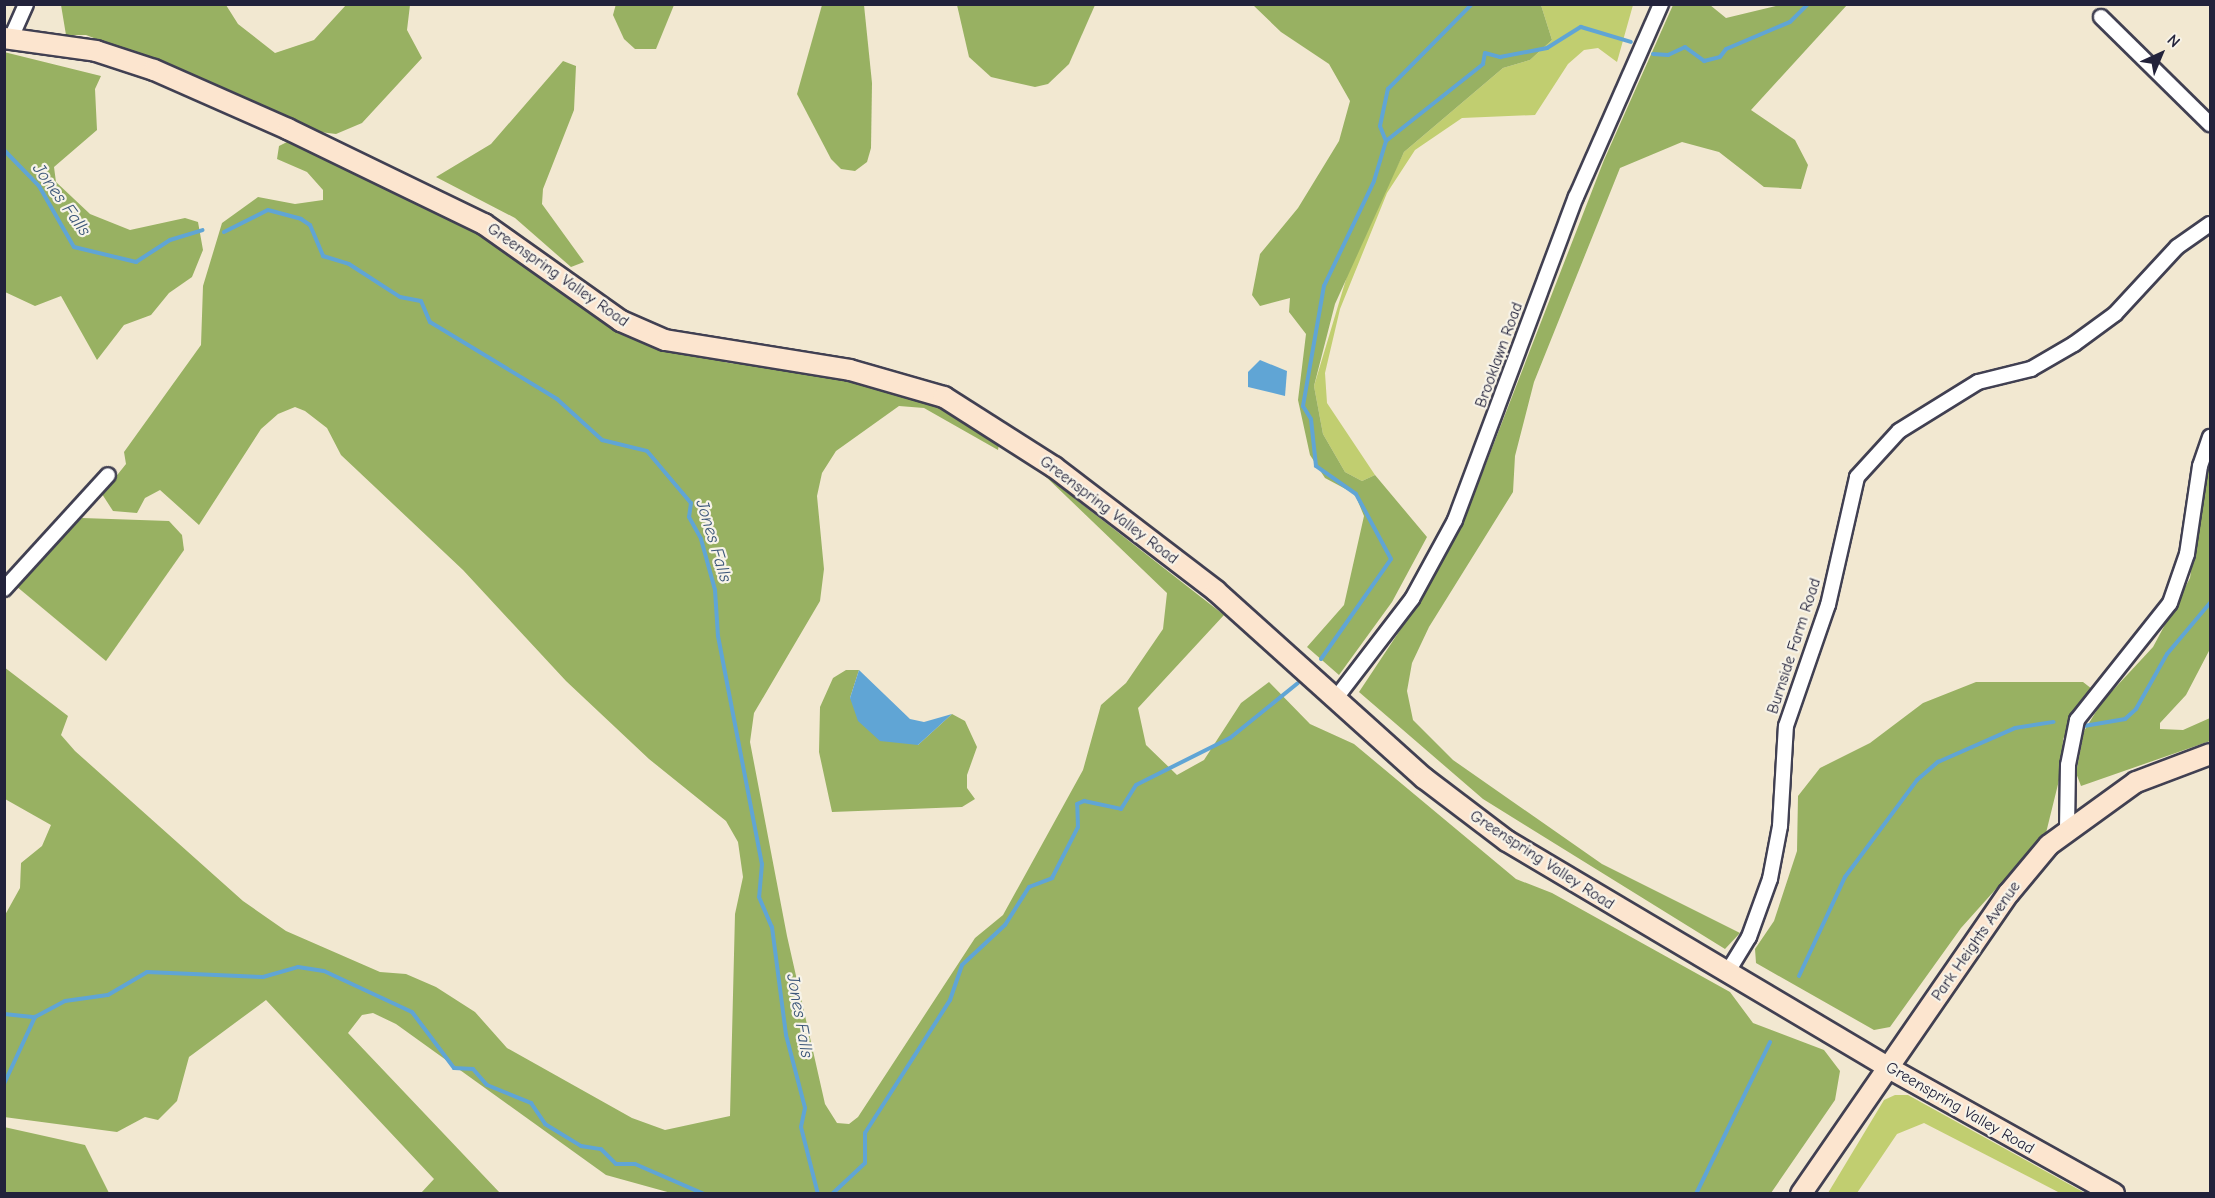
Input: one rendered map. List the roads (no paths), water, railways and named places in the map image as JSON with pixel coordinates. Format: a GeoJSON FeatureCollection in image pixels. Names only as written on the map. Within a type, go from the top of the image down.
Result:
{"type":"FeatureCollection","features":[{"type":"Feature","properties":{"kind":"main road","name":"Greenspring Valley Road"},"geometry":{"type":"LineString","coordinates":[[8,38],[96,51],[154,70],[288,129],[484,224],[601,308],[657,337],[716,352],[878,375],[945,397],[1054,467],[1166,552],[1336,698],[1424,778],[1507,841],[1887,1067],[2114,1194]]}},
{"type":"Feature","properties":{"kind":"main road","name":"Park Heights Avenue"},"geometry":{"type":"LineString","coordinates":[[1801,1194],[2009,893],[2067,829],[2136,782],[2211,754]]}},
{"type":"Feature","properties":{"kind":"street"},"geometry":{"type":"LineString","coordinates":[[8,38],[26,4]]}},
{"type":"Feature","properties":{"kind":"street","name":"Brooklawn Road"},"geometry":{"type":"LineString","coordinates":[[1336,698],[1412,599],[1455,520],[1576,197],[1661,4]]}},
{"type":"Feature","properties":{"kind":"street"},"geometry":{"type":"LineString","coordinates":[[2101,17],[2211,124]]}},
{"type":"Feature","properties":{"kind":"street","name":"Burnside Farm Road"},"geometry":{"type":"LineString","coordinates":[[1727,973],[1749,937],[1770,879],[1780,826],[1786,726],[1828,604],[1857,477],[1899,431],[1978,381],[2031,369],[2074,344],[2115,314],[2169,255],[2211,224]]}},
{"type":"Feature","properties":{"kind":"street"},"geometry":{"type":"LineString","coordinates":[[2067,829],[2068,765],[2077,720],[2170,603],[2187,554],[2200,466],[2211,437]]}},
{"type":"Feature","properties":{"kind":"street"},"geometry":{"type":"LineString","coordinates":[[4,590],[108,475]]}},
{"type":"Feature","properties":{"kind":"water"},"geometry":{"type":"Polygon","coordinates":[[[1260,360],[1287,371],[1285,396],[1248,387],[1248,372],[1260,360]]]}},
{"type":"Feature","properties":{"kind":"water"},"geometry":{"type":"Polygon","coordinates":[[[859,670],[910,719],[924,722],[952,714],[918,745],[880,741],[858,721],[850,698],[859,670]]]}},
{"type":"Feature","properties":{"kind":"waterway"},"geometry":{"type":"LineString","coordinates":[[1321,659],[1391,559],[1356,494],[1316,466],[1311,419],[1303,406],[1324,286],[1374,181],[1386,141],[1380,126],[1388,89],[1472,4]]}},
{"type":"Feature","properties":{"kind":"waterway"},"geometry":{"type":"LineString","coordinates":[[1653,54],[1668,55],[1685,47],[1704,61],[1720,57],[1726,49],[1790,22],[1808,4]]}},
{"type":"Feature","properties":{"kind":"waterway"},"geometry":{"type":"LineString","coordinates":[[1386,141],[1483,64],[1485,53],[1500,57],[1547,48],[1581,27],[1631,42]]}},
{"type":"Feature","properties":{"kind":"waterway","name":"Jones Falls"},"geometry":{"type":"LineString","coordinates":[[4,150],[39,186],[74,247],[136,262],[170,240],[202,230]]}},
{"type":"Feature","properties":{"kind":"waterway","name":"Jones Falls"},"geometry":{"type":"LineString","coordinates":[[224,232],[268,210],[301,219],[310,225],[323,256],[349,264],[400,297],[421,301],[430,322],[557,399],[602,440],[647,451],[691,503],[689,517],[701,539],[715,590],[718,636],[762,864],[759,897],[772,927],[786,1035],[805,1108],[801,1127],[818,1194]]}},
{"type":"Feature","properties":{"kind":"waterway"},"geometry":{"type":"LineString","coordinates":[[2084,726],[2125,719],[2136,709],[2167,654],[2210,603]]}},
{"type":"Feature","properties":{"kind":"waterway"},"geometry":{"type":"LineString","coordinates":[[832,1194],[865,1163],[865,1133],[950,1000],[962,965],[1005,925],[1029,887],[1052,878],[1078,827],[1077,804],[1084,801],[1121,809],[1136,785],[1230,738],[1298,683]]}},
{"type":"Feature","properties":{"kind":"waterway"},"geometry":{"type":"LineString","coordinates":[[1799,976],[1845,877],[1917,780],[1938,762],[2015,728],[2054,722]]}},
{"type":"Feature","properties":{"kind":"waterway"},"geometry":{"type":"LineString","coordinates":[[4,1014],[35,1017],[65,1001],[108,995],[147,972],[263,977],[298,967],[324,971],[412,1012],[454,1068],[473,1069],[487,1085],[531,1103],[545,1124],[581,1146],[601,1149],[616,1164],[635,1164],[704,1194]]}},
{"type":"Feature","properties":{"kind":"waterway"},"geometry":{"type":"LineString","coordinates":[[4,1084],[35,1017]]}},
{"type":"Feature","properties":{"kind":"waterway"},"geometry":{"type":"LineString","coordinates":[[1696,1194],[1770,1042]]}}]}
